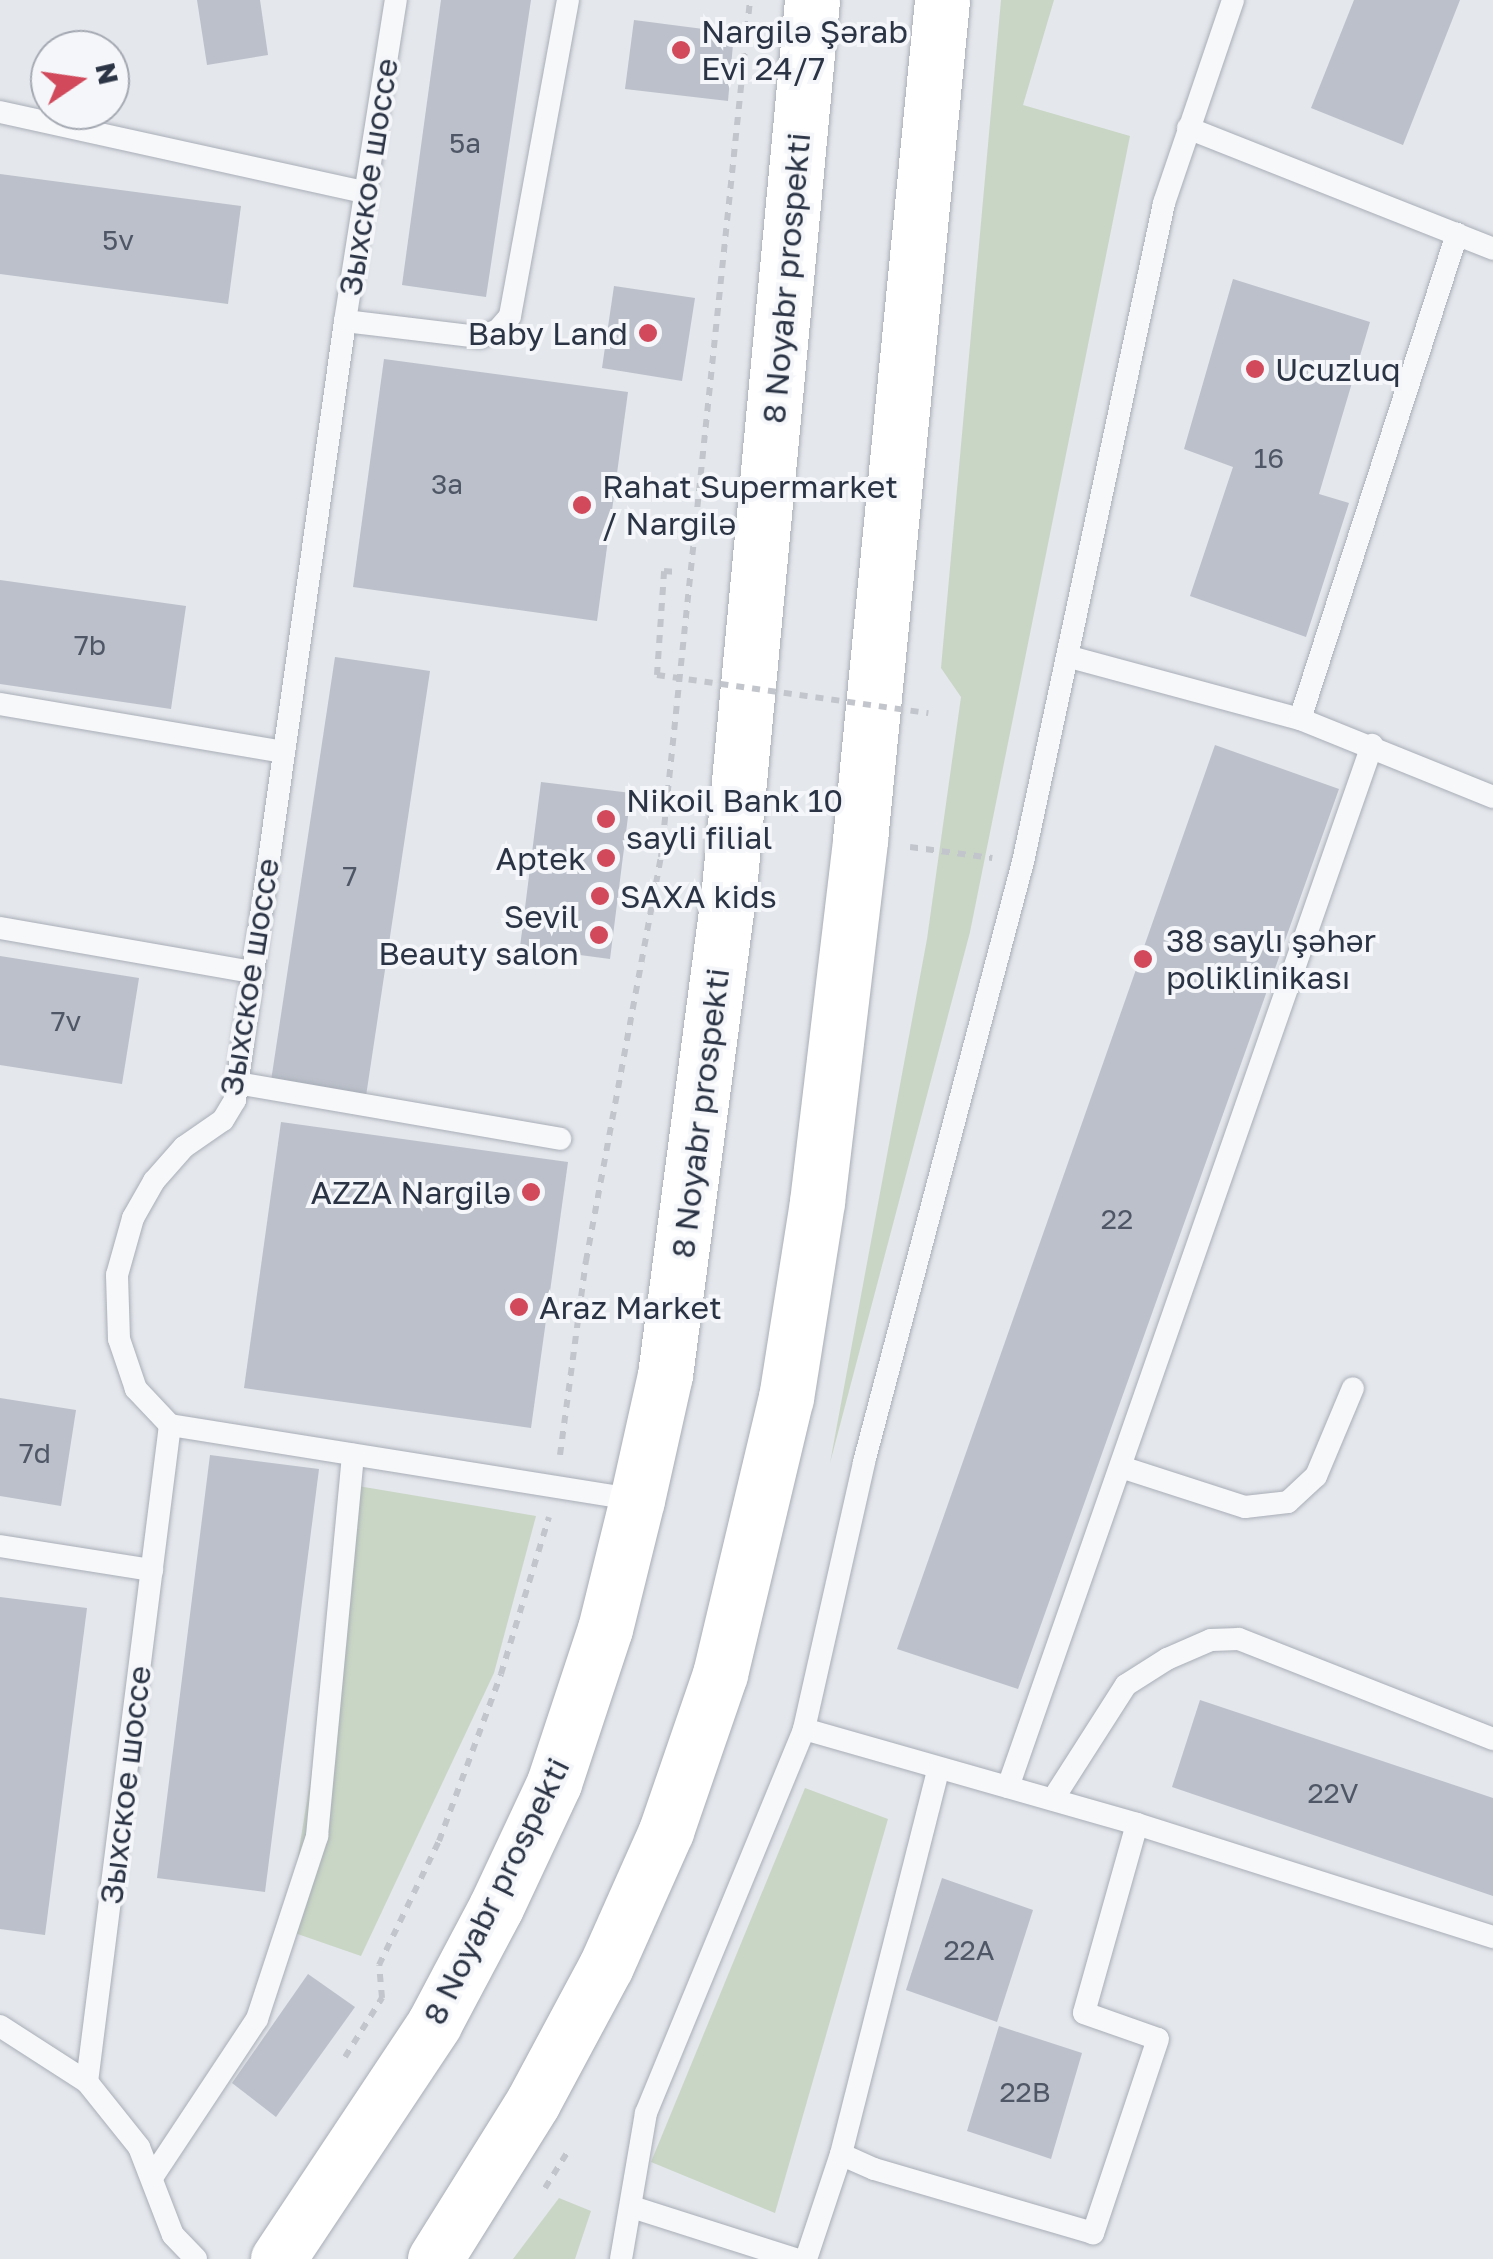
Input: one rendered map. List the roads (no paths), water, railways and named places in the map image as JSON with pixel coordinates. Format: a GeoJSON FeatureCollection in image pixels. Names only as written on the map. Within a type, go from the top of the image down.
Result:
{"type":"FeatureCollection","features":[{"type":"Feature","properties":{"kind":"highway","name":"8 Noyabr prospekti"},"geometry":{"type":"LineString","coordinates":[[278,2259],[434,2024],[496,1907],[554,1784],[605,1629],[637,1500],[665,1374],[728,899],[812,0]]}},
{"type":"Feature","properties":{"kind":"highway"},"geometry":{"type":"LineString","coordinates":[[435,2259],[532,2102],[606,1966],[666,1831],[720,1674],[786,1398],[817,1202],[860,840],[942,0]]}},
{"type":"Feature","properties":{"kind":"lane","name":"Зыхское шоссе"},"geometry":{"type":"LineString","coordinates":[[87,2082],[170,1425],[136,1389],[119,1339],[118,1275],[133,1218],[154,1181],[184,1147],[223,1120],[234,1100],[345,321],[396,0]]}},
{"type":"Feature","properties":{"kind":"lane"},"geometry":{"type":"LineString","coordinates":[[345,321],[480,337],[498,330],[510,316],[568,0]]}},
{"type":"Feature","properties":{"kind":"lane"},"geometry":{"type":"LineString","coordinates":[[621,2259],[646,2113],[804,1729],[864,1462],[1023,862],[1070,657],[1164,204],[1234,0]]}},
{"type":"Feature","properties":{"kind":"lane"},"geometry":{"type":"LineString","coordinates":[[0,112],[365,192]]}},
{"type":"Feature","properties":{"kind":"lane"},"geometry":{"type":"LineString","coordinates":[[1188,128],[1493,249]]}},
{"type":"Feature","properties":{"kind":"lane"},"geometry":{"type":"LineString","coordinates":[[1300,719],[1457,234]]}},
{"type":"Feature","properties":{"kind":"lane"},"geometry":{"type":"LineString","coordinates":[[1070,657],[1300,719],[1372,744],[1493,797]]}},
{"type":"Feature","properties":{"kind":"lane"},"geometry":{"type":"LineString","coordinates":[[0,704],[284,752]]}},
{"type":"Feature","properties":{"kind":"lane"},"geometry":{"type":"LineString","coordinates":[[1008,1787],[1372,744]]}},
{"type":"Feature","properties":{"kind":"lane"},"geometry":{"type":"LineString","coordinates":[[0,928],[253,972]]}},
{"type":"Feature","properties":{"kind":"lane"},"geometry":{"type":"LineString","coordinates":[[237,1083],[560,1139]]}},
{"type":"Feature","properties":{"kind":"lane"},"geometry":{"type":"LineString","coordinates":[[1121,1467],[1245,1507],[1288,1502],[1316,1476],[1354,1388]]}},
{"type":"Feature","properties":{"kind":"lane"},"geometry":{"type":"LineString","coordinates":[[170,1425],[637,1500]]}},
{"type":"Feature","properties":{"kind":"lane"},"geometry":{"type":"LineString","coordinates":[[153,2176],[257,2019],[317,1836],[353,1454]]}},
{"type":"Feature","properties":{"kind":"lane"},"geometry":{"type":"LineString","coordinates":[[0,1546],[152,1570]]}},
{"type":"Feature","properties":{"kind":"lane"},"geometry":{"type":"LineString","coordinates":[[1053,1799],[1126,1685],[1167,1658],[1212,1640],[1239,1640],[1493,1739]]}},
{"type":"Feature","properties":{"kind":"lane"},"geometry":{"type":"LineString","coordinates":[[804,1729],[1136,1824],[1493,1937]]}},
{"type":"Feature","properties":{"kind":"lane"},"geometry":{"type":"LineString","coordinates":[[806,2259],[841,2154],[938,1770]]}},
{"type":"Feature","properties":{"kind":"lane"},"geometry":{"type":"LineString","coordinates":[[841,2154],[874,2169],[1093,2234],[1158,2039],[1084,2013],[1136,1824]]}},
{"type":"Feature","properties":{"kind":"lane"},"geometry":{"type":"LineString","coordinates":[[0,2026],[87,2082],[138,2147],[174,2235],[196,2259]]}},
{"type":"Feature","properties":{"kind":"lane"},"geometry":{"type":"LineString","coordinates":[[632,2207],[795,2259]]}},
{"type":"Feature","properties":{"kind":"place","name":"Nargilə Şərab Evi 24/7"},"geometry":{"type":"Point","coordinates":[681,50]}},
{"type":"Feature","properties":{"kind":"place","name":"Baby Land"},"geometry":{"type":"Point","coordinates":[648,333]}},
{"type":"Feature","properties":{"kind":"place","name":"Ucuzluq"},"geometry":{"type":"Point","coordinates":[1255,369]}},
{"type":"Feature","properties":{"kind":"place","name":"Rahat Supermarket / Nargilə"},"geometry":{"type":"Point","coordinates":[582,505]}},
{"type":"Feature","properties":{"kind":"place","name":"Nikoil Bank 10 sayli filial"},"geometry":{"type":"Point","coordinates":[606,819]}},
{"type":"Feature","properties":{"kind":"place","name":"Aptek"},"geometry":{"type":"Point","coordinates":[606,858]}},
{"type":"Feature","properties":{"kind":"place","name":"SAXA kids"},"geometry":{"type":"Point","coordinates":[600,896]}},
{"type":"Feature","properties":{"kind":"place","name":"Sevil Beauty salon"},"geometry":{"type":"Point","coordinates":[599,935]}},
{"type":"Feature","properties":{"kind":"place","name":"38 saylı şəhər poliklinikası"},"geometry":{"type":"Point","coordinates":[1143,959]}},
{"type":"Feature","properties":{"kind":"place","name":"AZZA Nargilə"},"geometry":{"type":"Point","coordinates":[531,1192]}},
{"type":"Feature","properties":{"kind":"place","name":"Araz Market"},"geometry":{"type":"Point","coordinates":[519,1307]}}]}
